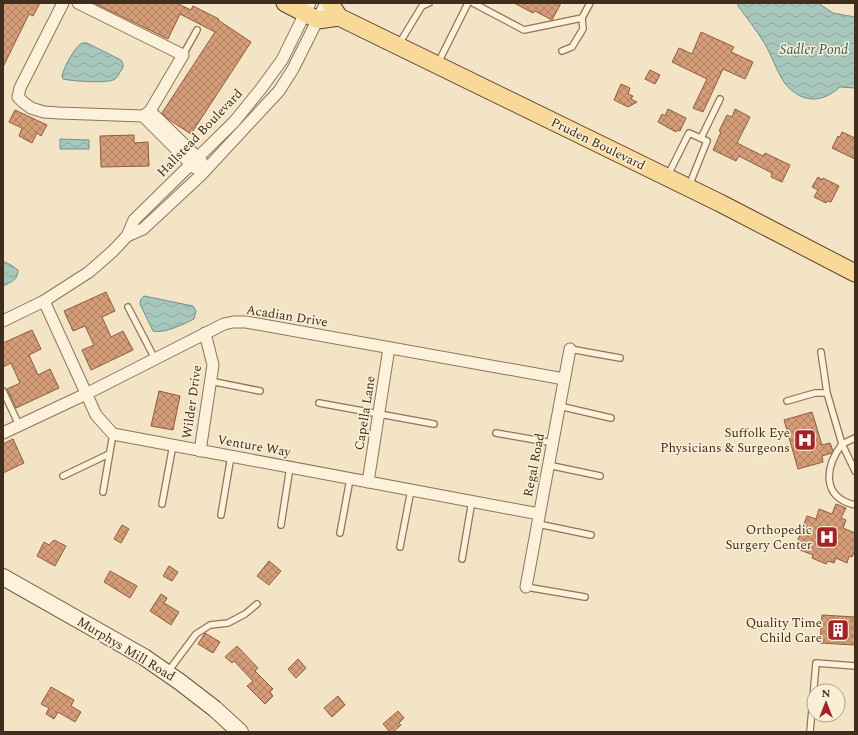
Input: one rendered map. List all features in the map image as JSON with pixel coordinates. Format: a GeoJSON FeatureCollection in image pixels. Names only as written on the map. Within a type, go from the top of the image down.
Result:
{"type":"FeatureCollection","features":[{"type":"Feature","properties":{"kind":"main road"},"geometry":{"type":"LineString","coordinates":[[285,3],[311,12]]}},
{"type":"Feature","properties":{"kind":"main road","name":"Pruden Boulevard"},"geometry":{"type":"LineString","coordinates":[[311,12],[335,10],[398,46],[667,177],[855,273]]}},
{"type":"Feature","properties":{"kind":"street"},"geometry":{"type":"LineString","coordinates":[[63,3],[20,88],[18,97],[31,108],[59,114],[146,114],[205,171]]}},
{"type":"Feature","properties":{"kind":"street"},"geometry":{"type":"LineString","coordinates":[[78,3],[183,55],[146,114]]}},
{"type":"Feature","properties":{"kind":"street"},"geometry":{"type":"LineString","coordinates":[[311,12],[326,3]]}},
{"type":"Feature","properties":{"kind":"street","name":"Hallstead Boulevard"},"geometry":{"type":"LineString","coordinates":[[3,321],[44,301],[89,272],[113,251],[127,236],[134,220],[234,122],[282,60],[311,12]]}},
{"type":"Feature","properties":{"kind":"street","name":"Hallstead Boulevard"},"geometry":{"type":"LineString","coordinates":[[127,236],[143,229],[205,171],[279,91],[293,69],[311,12]]}},
{"type":"Feature","properties":{"kind":"street"},"geometry":{"type":"LineString","coordinates":[[44,301],[96,415],[113,434]]}},
{"type":"Feature","properties":{"kind":"street","name":"Acadian Drive"},"geometry":{"type":"LineString","coordinates":[[3,433],[86,394],[205,333],[224,324],[233,322],[246,322],[564,379]]}},
{"type":"Feature","properties":{"kind":"street","name":"Wilder Drive"},"geometry":{"type":"LineString","coordinates":[[200,451],[213,365],[205,333]]}},
{"type":"Feature","properties":{"kind":"street","name":"Capella Lane"},"geometry":{"type":"LineString","coordinates":[[368,482],[389,348]]}},
{"type":"Feature","properties":{"kind":"street","name":"Regal Road"},"geometry":{"type":"LineString","coordinates":[[526,587],[570,348]]}},
{"type":"Feature","properties":{"kind":"street","name":"Venture Way"},"geometry":{"type":"LineString","coordinates":[[113,434],[472,501],[538,519]]}},
{"type":"Feature","properties":{"kind":"street","name":"Murphys Mill Road"},"geometry":{"type":"LineString","coordinates":[[3,577],[144,657],[215,709],[240,732]]}},
{"type":"Feature","properties":{"kind":"lane"},"geometry":{"type":"LineString","coordinates":[[398,46],[422,4],[429,3]]}},
{"type":"Feature","properties":{"kind":"lane"},"geometry":{"type":"LineString","coordinates":[[437,65],[468,3]]}},
{"type":"Feature","properties":{"kind":"lane"},"geometry":{"type":"LineString","coordinates":[[473,3],[524,30],[582,18]]}},
{"type":"Feature","properties":{"kind":"lane"},"geometry":{"type":"LineString","coordinates":[[562,51],[572,47],[583,29],[582,18],[590,3]]}},
{"type":"Feature","properties":{"kind":"lane"},"geometry":{"type":"LineString","coordinates":[[183,55],[197,30]]}},
{"type":"Feature","properties":{"kind":"lane"},"geometry":{"type":"LineString","coordinates":[[701,138],[720,100]]}},
{"type":"Feature","properties":{"kind":"lane"},"geometry":{"type":"LineString","coordinates":[[667,177],[689,133],[707,141],[688,188]]}},
{"type":"Feature","properties":{"kind":"lane"},"geometry":{"type":"LineString","coordinates":[[128,307],[155,359]]}},
{"type":"Feature","properties":{"kind":"lane"},"geometry":{"type":"LineString","coordinates":[[570,348],[620,358]]}},
{"type":"Feature","properties":{"kind":"lane"},"geometry":{"type":"LineString","coordinates":[[821,352],[827,393],[842,444],[855,471]]}},
{"type":"Feature","properties":{"kind":"lane"},"geometry":{"type":"LineString","coordinates":[[210,381],[260,391]]}},
{"type":"Feature","properties":{"kind":"lane"},"geometry":{"type":"LineString","coordinates":[[3,391],[19,425]]}},
{"type":"Feature","properties":{"kind":"lane"},"geometry":{"type":"LineString","coordinates":[[787,401],[815,393],[827,393]]}},
{"type":"Feature","properties":{"kind":"lane"},"geometry":{"type":"LineString","coordinates":[[319,403],[434,424]]}},
{"type":"Feature","properties":{"kind":"lane"},"geometry":{"type":"LineString","coordinates":[[559,406],[611,418]]}},
{"type":"Feature","properties":{"kind":"lane"},"geometry":{"type":"LineString","coordinates":[[496,433],[552,443]]}},
{"type":"Feature","properties":{"kind":"lane"},"geometry":{"type":"LineString","coordinates":[[103,492],[113,434]]}},
{"type":"Feature","properties":{"kind":"lane"},"geometry":{"type":"LineString","coordinates":[[855,438],[842,444],[830,465],[828,474],[829,484],[836,496],[855,505]]}},
{"type":"Feature","properties":{"kind":"lane"},"geometry":{"type":"LineString","coordinates":[[162,504],[173,445]]}},
{"type":"Feature","properties":{"kind":"lane"},"geometry":{"type":"LineString","coordinates":[[62,476],[109,454]]}},
{"type":"Feature","properties":{"kind":"lane"},"geometry":{"type":"LineString","coordinates":[[221,515],[231,456]]}},
{"type":"Feature","properties":{"kind":"lane"},"geometry":{"type":"LineString","coordinates":[[548,465],[600,476]]}},
{"type":"Feature","properties":{"kind":"lane"},"geometry":{"type":"LineString","coordinates":[[281,525],[290,467]]}},
{"type":"Feature","properties":{"kind":"lane"},"geometry":{"type":"LineString","coordinates":[[340,533],[350,479]]}},
{"type":"Feature","properties":{"kind":"lane"},"geometry":{"type":"LineString","coordinates":[[400,548],[411,490]]}},
{"type":"Feature","properties":{"kind":"lane"},"geometry":{"type":"LineString","coordinates":[[462,559],[472,501]]}},
{"type":"Feature","properties":{"kind":"lane"},"geometry":{"type":"LineString","coordinates":[[538,519],[591,535]]}},
{"type":"Feature","properties":{"kind":"lane"},"geometry":{"type":"LineString","coordinates":[[526,587],[585,597]]}},
{"type":"Feature","properties":{"kind":"lane"},"geometry":{"type":"LineString","coordinates":[[167,673],[196,634],[210,625],[228,623],[245,614],[257,604]]}},
{"type":"Feature","properties":{"kind":"lane"},"geometry":{"type":"LineString","coordinates":[[810,732],[816,662],[855,666]]}},
{"type":"Feature","properties":{"kind":"water","name":"Sadler Pond"},"geometry":{"type":"Polygon","coordinates":[[[738,3],[818,3],[833,13],[855,17],[855,88],[840,87],[827,96],[814,99],[801,96],[794,92],[785,84],[765,44],[738,6],[738,3]]]}},
{"type":"Feature","properties":{"kind":"water"},"geometry":{"type":"Polygon","coordinates":[[[82,43],[87,43],[121,60],[123,67],[118,76],[111,81],[98,82],[63,79],[63,72],[67,63],[82,43]]]}},
{"type":"Feature","properties":{"kind":"water"},"geometry":{"type":"Polygon","coordinates":[[[60,139],[89,140],[89,149],[60,149],[60,139]]]}},
{"type":"Feature","properties":{"kind":"water"},"geometry":{"type":"Polygon","coordinates":[[[3,261],[18,270],[18,273],[11,282],[3,286],[3,261]]]}},
{"type":"Feature","properties":{"kind":"water"},"geometry":{"type":"Polygon","coordinates":[[[144,296],[193,306],[196,311],[194,319],[168,330],[158,332],[153,331],[140,304],[141,299],[144,296]]]}},
{"type":"Feature","properties":{"kind":"building"},"geometry":{"type":"Polygon","coordinates":[[[3,3],[40,3],[33,16],[29,14],[3,67],[3,3]]]}},
{"type":"Feature","properties":{"kind":"building"},"geometry":{"type":"Polygon","coordinates":[[[94,3],[176,3],[191,10],[193,6],[219,19],[218,20],[251,42],[191,134],[168,119],[162,113],[215,32],[180,14],[168,39],[94,3]]]}},
{"type":"Feature","properties":{"kind":"building"},"geometry":{"type":"Polygon","coordinates":[[[514,3],[561,3],[552,20],[535,11],[533,13],[514,3]]]}},
{"type":"Feature","properties":{"kind":"building"},"geometry":{"type":"Polygon","coordinates":[[[701,32],[734,47],[731,52],[753,62],[745,79],[723,69],[703,112],[693,108],[707,79],[672,62],[679,48],[692,54],[701,32]]]}},
{"type":"Feature","properties":{"kind":"building"},"geometry":{"type":"Polygon","coordinates":[[[650,70],[660,75],[655,84],[645,79],[650,70]]]}},
{"type":"Feature","properties":{"kind":"building"},"geometry":{"type":"Polygon","coordinates":[[[621,84],[630,88],[628,94],[633,96],[631,99],[637,102],[628,107],[614,100],[621,84]]]}},
{"type":"Feature","properties":{"kind":"building"},"geometry":{"type":"Polygon","coordinates":[[[668,109],[686,118],[680,131],[677,130],[676,132],[658,122],[662,114],[665,116],[668,109]]]}},
{"type":"Feature","properties":{"kind":"building"},"geometry":{"type":"Polygon","coordinates":[[[735,109],[750,117],[737,143],[763,156],[765,153],[790,165],[782,182],[771,177],[772,173],[739,156],[736,161],[713,150],[721,132],[719,131],[727,115],[732,117],[735,109]]]}},
{"type":"Feature","properties":{"kind":"building"},"geometry":{"type":"Polygon","coordinates":[[[15,110],[47,125],[41,136],[37,133],[32,143],[19,136],[22,128],[9,122],[15,110]]]}},
{"type":"Feature","properties":{"kind":"building"},"geometry":{"type":"Polygon","coordinates":[[[842,132],[855,138],[855,159],[832,148],[838,136],[840,137],[842,132]]]}},
{"type":"Feature","properties":{"kind":"building"},"geometry":{"type":"Polygon","coordinates":[[[134,135],[134,143],[148,142],[149,166],[101,167],[100,136],[134,135]]]}},
{"type":"Feature","properties":{"kind":"building"},"geometry":{"type":"Polygon","coordinates":[[[818,177],[839,186],[831,202],[827,201],[826,203],[814,197],[818,190],[812,187],[818,177]]]}},
{"type":"Feature","properties":{"kind":"building"},"geometry":{"type":"Polygon","coordinates":[[[106,292],[115,311],[102,317],[111,337],[123,331],[133,350],[91,370],[82,350],[94,345],[85,326],[73,331],[64,311],[106,292]]]}},
{"type":"Feature","properties":{"kind":"building"},"geometry":{"type":"Polygon","coordinates":[[[32,330],[41,349],[29,355],[38,375],[50,369],[59,388],[16,408],[7,389],[20,383],[11,363],[3,367],[3,343],[32,330]]]}},
{"type":"Feature","properties":{"kind":"building"},"geometry":{"type":"Polygon","coordinates":[[[159,391],[180,396],[173,430],[151,426],[159,391]]]}},
{"type":"Feature","properties":{"kind":"building","name":"Suffolk Eye Physicians & Surgeons"},"geometry":{"type":"Polygon","coordinates":[[[812,412],[822,445],[830,443],[833,451],[832,453],[822,456],[823,462],[798,469],[784,420],[812,412]]]}},
{"type":"Feature","properties":{"kind":"building"},"geometry":{"type":"Polygon","coordinates":[[[13,439],[24,463],[3,473],[3,444],[13,439]]]}},
{"type":"Feature","properties":{"kind":"building","name":"Orthopedic Surgery Center"},"geometry":{"type":"Polygon","coordinates":[[[836,504],[846,508],[841,518],[846,520],[843,528],[855,533],[855,550],[852,557],[849,556],[847,563],[836,558],[834,563],[828,561],[826,564],[812,558],[813,555],[795,548],[807,516],[816,519],[819,509],[832,514],[836,504]]]}},
{"type":"Feature","properties":{"kind":"building"},"geometry":{"type":"Polygon","coordinates":[[[122,525],[129,529],[121,543],[114,539],[122,525]]]}},
{"type":"Feature","properties":{"kind":"building"},"geometry":{"type":"Polygon","coordinates":[[[54,540],[66,546],[55,566],[37,556],[44,542],[49,545],[54,540]]]}},
{"type":"Feature","properties":{"kind":"building"},"geometry":{"type":"Polygon","coordinates":[[[269,561],[281,571],[269,585],[257,576],[269,561]]]}},
{"type":"Feature","properties":{"kind":"building"},"geometry":{"type":"Polygon","coordinates":[[[169,566],[178,572],[172,581],[163,576],[169,566]]]}},
{"type":"Feature","properties":{"kind":"building"},"geometry":{"type":"Polygon","coordinates":[[[110,571],[137,586],[130,598],[104,582],[110,571]]]}},
{"type":"Feature","properties":{"kind":"building"},"geometry":{"type":"Polygon","coordinates":[[[161,594],[167,598],[164,603],[179,612],[171,625],[150,611],[161,594]]]}},
{"type":"Feature","properties":{"kind":"building","name":"Quality Time Child Care"},"geometry":{"type":"Polygon","coordinates":[[[822,615],[855,617],[855,645],[820,643],[822,615]]]}},
{"type":"Feature","properties":{"kind":"building"},"geometry":{"type":"Polygon","coordinates":[[[205,633],[220,642],[213,653],[198,644],[205,633]]]}},
{"type":"Feature","properties":{"kind":"building"},"geometry":{"type":"Polygon","coordinates":[[[237,646],[258,668],[255,671],[273,689],[270,692],[273,696],[265,704],[247,686],[253,681],[234,661],[232,663],[225,657],[237,646]]]}},
{"type":"Feature","properties":{"kind":"building"},"geometry":{"type":"Polygon","coordinates":[[[298,659],[306,668],[296,678],[288,669],[298,659]]]}},
{"type":"Feature","properties":{"kind":"building"},"geometry":{"type":"Polygon","coordinates":[[[51,687],[74,700],[71,706],[81,712],[75,722],[58,712],[54,719],[46,714],[49,708],[41,704],[51,687]]]}},
{"type":"Feature","properties":{"kind":"building"},"geometry":{"type":"Polygon","coordinates":[[[338,696],[345,705],[332,717],[324,708],[338,696]]]}},
{"type":"Feature","properties":{"kind":"building"},"geometry":{"type":"Polygon","coordinates":[[[398,711],[404,718],[399,723],[401,725],[393,732],[390,732],[383,724],[398,711]]]}},
{"type":"Feature","properties":{"kind":"place","name":"Suffolk Eye Physicians & Surgeons"},"geometry":{"type":"Point","coordinates":[805,440]}},
{"type":"Feature","properties":{"kind":"place","name":"Orthopedic Surgery Center"},"geometry":{"type":"Point","coordinates":[827,537]}},
{"type":"Feature","properties":{"kind":"place","name":"Quality Time Child Care"},"geometry":{"type":"Point","coordinates":[838,630]}}]}
